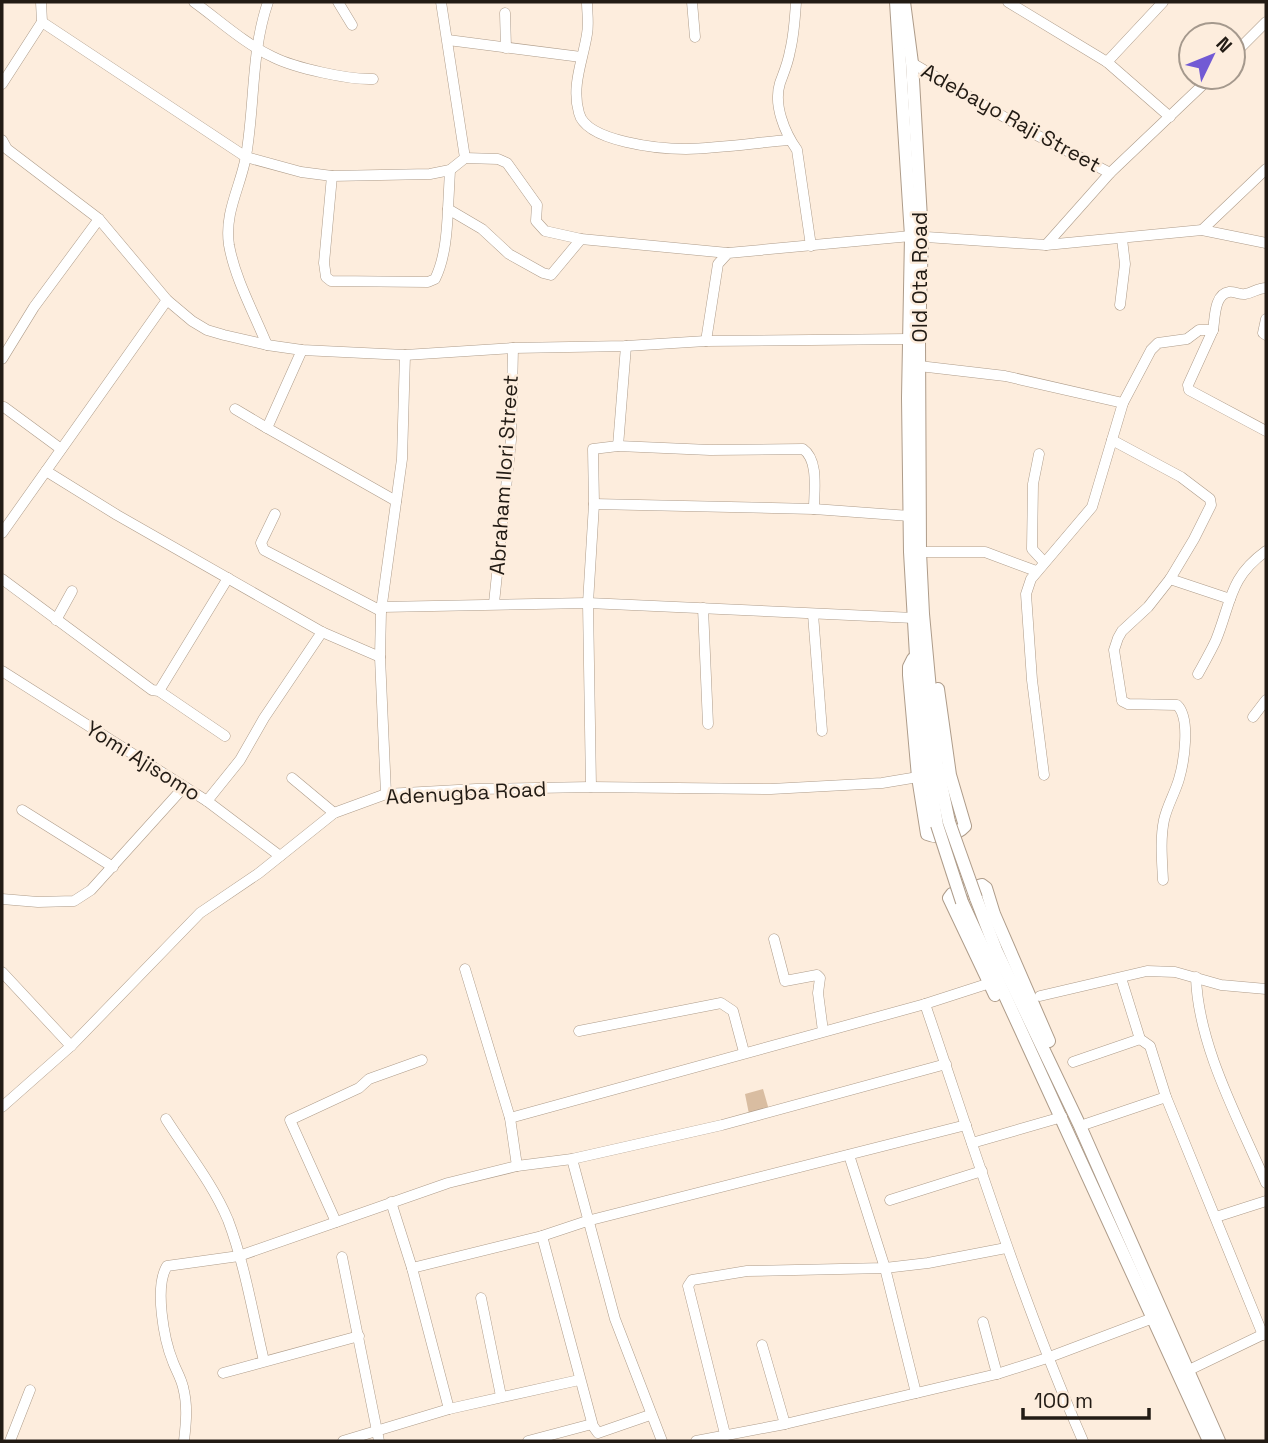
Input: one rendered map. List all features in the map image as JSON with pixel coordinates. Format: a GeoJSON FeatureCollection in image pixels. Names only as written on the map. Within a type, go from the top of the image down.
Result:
{"type":"FeatureCollection","features":[{"type":"Feature","properties":{"kind":"street"},"geometry":{"type":"LineString","coordinates":[[2,83],[42,22],[41,2]]}},
{"type":"Feature","properties":{"kind":"street"},"geometry":{"type":"LineString","coordinates":[[194,2],[275,58],[354,80],[373,79]]}},
{"type":"Feature","properties":{"kind":"street"},"geometry":{"type":"LineString","coordinates":[[267,345],[233,262],[229,243],[231,206],[246,158],[259,31],[268,2]]}},
{"type":"Feature","properties":{"kind":"street"},"geometry":{"type":"LineString","coordinates":[[338,2],[352,25]]}},
{"type":"Feature","properties":{"kind":"street"},"geometry":{"type":"LineString","coordinates":[[441,2],[464,158]]}},
{"type":"Feature","properties":{"kind":"street"},"geometry":{"type":"LineString","coordinates":[[587,2],[587,33],[577,90],[580,118],[588,127],[613,139],[686,149],[788,139]]}},
{"type":"Feature","properties":{"kind":"street"},"geometry":{"type":"LineString","coordinates":[[692,2],[695,37]]}},
{"type":"Feature","properties":{"kind":"street"},"geometry":{"type":"LineString","coordinates":[[796,2],[793,39],[778,104],[788,139],[797,150],[811,246]]}},
{"type":"Feature","properties":{"kind":"street","name":"Old Ota Road"},"geometry":{"type":"LineString","coordinates":[[896,2],[917,236],[909,339],[910,516],[915,552]]}},
{"type":"Feature","properties":{"kind":"street","name":"Old Ota Road"},"geometry":{"type":"LineString","coordinates":[[904,2],[912,63],[917,236],[919,366],[915,552]]}},
{"type":"Feature","properties":{"kind":"street"},"geometry":{"type":"LineString","coordinates":[[1008,2],[1022,5],[1107,62],[1170,117]]}},
{"type":"Feature","properties":{"kind":"street"},"geometry":{"type":"LineString","coordinates":[[1107,62],[1163,2]]}},
{"type":"Feature","properties":{"kind":"street"},"geometry":{"type":"LineString","coordinates":[[505,13],[506,48]]}},
{"type":"Feature","properties":{"kind":"street"},"geometry":{"type":"LineString","coordinates":[[42,22],[246,158],[301,172],[332,176],[417,175],[450,170],[464,158],[498,159],[507,163],[539,208],[536,221],[539,227],[545,231],[581,239],[728,253],[917,236],[1046,245],[1202,230],[1266,243]]}},
{"type":"Feature","properties":{"kind":"street"},"geometry":{"type":"LineString","coordinates":[[1247,41],[1266,22]]}},
{"type":"Feature","properties":{"kind":"street"},"geometry":{"type":"LineString","coordinates":[[448,40],[581,57]]}},
{"type":"Feature","properties":{"kind":"street","name":"Adebayo Raji Street"},"geometry":{"type":"LineString","coordinates":[[912,63],[1023,128],[1110,173]]}},
{"type":"Feature","properties":{"kind":"street"},"geometry":{"type":"LineString","coordinates":[[1046,245],[1110,173],[1197,91]]}},
{"type":"Feature","properties":{"kind":"street"},"geometry":{"type":"LineString","coordinates":[[4,149],[99,219],[167,300],[192,321],[207,330],[267,345],[302,350],[405,355],[706,341],[909,339]]}},
{"type":"Feature","properties":{"kind":"street"},"geometry":{"type":"LineString","coordinates":[[1202,230],[1266,169]]}},
{"type":"Feature","properties":{"kind":"street"},"geometry":{"type":"LineString","coordinates":[[332,176],[324,263],[326,277],[331,281],[428,282],[435,279],[439,272],[446,234],[450,170]]}},
{"type":"Feature","properties":{"kind":"street"},"geometry":{"type":"LineString","coordinates":[[448,209],[482,229],[509,254],[551,275],[581,239]]}},
{"type":"Feature","properties":{"kind":"street"},"geometry":{"type":"LineString","coordinates":[[2,359],[34,307],[99,219]]}},
{"type":"Feature","properties":{"kind":"street"},"geometry":{"type":"LineString","coordinates":[[1120,305],[1125,264],[1122,239]]}},
{"type":"Feature","properties":{"kind":"street"},"geometry":{"type":"LineString","coordinates":[[706,341],[718,264],[728,253]]}},
{"type":"Feature","properties":{"kind":"street"},"geometry":{"type":"LineString","coordinates":[[1266,288],[1246,294],[1230,291],[1221,296],[1213,330],[1188,385],[1189,390],[1266,430]]}},
{"type":"Feature","properties":{"kind":"street"},"geometry":{"type":"LineString","coordinates":[[2,533],[167,300]]}},
{"type":"Feature","properties":{"kind":"street"},"geometry":{"type":"LineString","coordinates":[[1266,319],[1262,329],[1266,335]]}},
{"type":"Feature","properties":{"kind":"street"},"geometry":{"type":"LineString","coordinates":[[1044,775],[1032,680],[1026,594],[1040,566],[1092,507],[1123,403],[1151,350],[1158,344],[1187,339],[1199,330],[1213,330]]}},
{"type":"Feature","properties":{"kind":"street"},"geometry":{"type":"LineString","coordinates":[[618,446],[626,346]]}},
{"type":"Feature","properties":{"kind":"street","name":"Abraham Ilori Street"},"geometry":{"type":"LineString","coordinates":[[494,603],[511,440],[513,348]]}},
{"type":"Feature","properties":{"kind":"street"},"geometry":{"type":"LineString","coordinates":[[267,428],[302,350]]}},
{"type":"Feature","properties":{"kind":"street"},"geometry":{"type":"LineString","coordinates":[[386,794],[380,657],[382,609],[402,459],[405,355]]}},
{"type":"Feature","properties":{"kind":"street"},"geometry":{"type":"LineString","coordinates":[[919,366],[1005,376],[1123,403]]}},
{"type":"Feature","properties":{"kind":"street"},"geometry":{"type":"LineString","coordinates":[[2,407],[61,449]]}},
{"type":"Feature","properties":{"kind":"street"},"geometry":{"type":"LineString","coordinates":[[235,409],[396,501]]}},
{"type":"Feature","properties":{"kind":"street"},"geometry":{"type":"LineString","coordinates":[[1112,440],[1181,477],[1210,499],[1211,505],[1170,579],[1148,607],[1122,631],[1114,650],[1122,701],[1128,704],[1177,705],[1183,715],[1186,729],[1179,778],[1164,819],[1163,880]]}},
{"type":"Feature","properties":{"kind":"street"},"geometry":{"type":"LineString","coordinates":[[591,787],[588,603],[594,505],[593,449],[618,446],[710,450],[803,449],[809,453],[813,462],[814,509]]}},
{"type":"Feature","properties":{"kind":"street"},"geometry":{"type":"LineString","coordinates":[[1039,454],[1033,484],[1032,550],[1040,566]]}},
{"type":"Feature","properties":{"kind":"street"},"geometry":{"type":"LineString","coordinates":[[46,471],[322,632],[380,657]]}},
{"type":"Feature","properties":{"kind":"street"},"geometry":{"type":"LineString","coordinates":[[594,505],[814,509],[910,516]]}},
{"type":"Feature","properties":{"kind":"street"},"geometry":{"type":"LineString","coordinates":[[275,514],[261,543],[264,550],[382,609],[494,603],[588,603],[914,618]]}},
{"type":"Feature","properties":{"kind":"street"},"geometry":{"type":"LineString","coordinates":[[1198,674],[1216,641],[1236,581],[1241,573],[1266,551]]}},
{"type":"Feature","properties":{"kind":"street"},"geometry":{"type":"LineString","coordinates":[[915,552],[985,552],[1040,566]]}},
{"type":"Feature","properties":{"kind":"street"},"geometry":{"type":"LineString","coordinates":[[915,552],[914,618],[922,657],[936,671],[950,775],[965,826],[937,837],[927,834],[918,777],[909,675],[909,667],[922,657]]}},
{"type":"Feature","properties":{"kind":"street"},"geometry":{"type":"LineString","coordinates":[[915,552],[923,614],[924,744],[962,902],[1209,1441]]}},
{"type":"Feature","properties":{"kind":"street"},"geometry":{"type":"LineString","coordinates":[[159,691],[228,578]]}},
{"type":"Feature","properties":{"kind":"street"},"geometry":{"type":"LineString","coordinates":[[2,579],[152,690],[159,691],[225,736]]}},
{"type":"Feature","properties":{"kind":"street"},"geometry":{"type":"LineString","coordinates":[[1170,579],[1230,599]]}},
{"type":"Feature","properties":{"kind":"street"},"geometry":{"type":"LineString","coordinates":[[55,620],[72,591]]}},
{"type":"Feature","properties":{"kind":"street"},"geometry":{"type":"LineString","coordinates":[[703,608],[708,724]]}},
{"type":"Feature","properties":{"kind":"street"},"geometry":{"type":"LineString","coordinates":[[813,614],[822,731]]}},
{"type":"Feature","properties":{"kind":"street"},"geometry":{"type":"LineString","coordinates":[[207,800],[240,760],[264,718],[322,632]]}},
{"type":"Feature","properties":{"kind":"street","name":"Yomi Ajisomo"},"geometry":{"type":"LineString","coordinates":[[2,671],[207,800],[280,856]]}},
{"type":"Feature","properties":{"kind":"street"},"geometry":{"type":"LineString","coordinates":[[1253,717],[1266,701]]}},
{"type":"Feature","properties":{"kind":"street","name":"Adenugba Road"},"geometry":{"type":"LineString","coordinates":[[2,1107],[71,1045],[201,913],[334,813],[386,794],[591,787],[771,789],[881,783],[918,777]]}},
{"type":"Feature","properties":{"kind":"street"},"geometry":{"type":"LineString","coordinates":[[292,778],[334,813]]}},
{"type":"Feature","properties":{"kind":"street"},"geometry":{"type":"LineString","coordinates":[[2,899],[74,901],[91,890],[184,787]]}},
{"type":"Feature","properties":{"kind":"street"},"geometry":{"type":"LineString","coordinates":[[22,810],[113,867]]}},
{"type":"Feature","properties":{"kind":"street"},"geometry":{"type":"LineString","coordinates":[[943,823],[1002,963],[1055,1072],[1219,1441]]}},
{"type":"Feature","properties":{"kind":"street"},"geometry":{"type":"LineString","coordinates":[[1040,1075],[1024,1051],[990,983],[950,898],[952,894],[982,885],[986,888],[994,914],[1053,1051],[1055,1072]]}},
{"type":"Feature","properties":{"kind":"street"},"geometry":{"type":"LineString","coordinates":[[774,939],[785,981],[817,975],[820,978],[818,993],[823,1031]]}},
{"type":"Feature","properties":{"kind":"street"},"geometry":{"type":"LineString","coordinates":[[466,969],[510,1118],[517,1166]]}},
{"type":"Feature","properties":{"kind":"street"},"geometry":{"type":"LineString","coordinates":[[1041,996],[1147,971],[1175,972],[1230,986],[1266,991]]}},
{"type":"Feature","properties":{"kind":"street"},"geometry":{"type":"LineString","coordinates":[[1196,977],[1199,1009],[1209,1044],[1266,1183]]}},
{"type":"Feature","properties":{"kind":"street"},"geometry":{"type":"LineString","coordinates":[[4,978],[71,1045]]}},
{"type":"Feature","properties":{"kind":"street"},"geometry":{"type":"LineString","coordinates":[[1121,978],[1140,1040],[1150,1046],[1167,1097],[1265,1334],[1187,1371]]}},
{"type":"Feature","properties":{"kind":"street"},"geometry":{"type":"LineString","coordinates":[[510,1118],[925,1004],[990,983]]}},
{"type":"Feature","properties":{"kind":"street"},"geometry":{"type":"LineString","coordinates":[[579,1031],[721,1003],[733,1011],[744,1052]]}},
{"type":"Feature","properties":{"kind":"street"},"geometry":{"type":"LineString","coordinates":[[925,1004],[1006,1248],[1047,1358],[1083,1441]]}},
{"type":"Feature","properties":{"kind":"street"},"geometry":{"type":"LineString","coordinates":[[1073,1062],[1140,1040]]}},
{"type":"Feature","properties":{"kind":"street"},"geometry":{"type":"LineString","coordinates":[[337,1222],[290,1119],[359,1088],[369,1079],[422,1060]]}},
{"type":"Feature","properties":{"kind":"street"},"geometry":{"type":"LineString","coordinates":[[184,1441],[187,1409],[183,1386],[172,1360],[164,1327],[164,1270],[171,1265],[239,1256],[448,1183],[517,1166],[572,1159],[722,1125],[946,1065]]}},
{"type":"Feature","properties":{"kind":"street"},"geometry":{"type":"LineString","coordinates":[[1086,1124],[1167,1097]]}},
{"type":"Feature","properties":{"kind":"street"},"geometry":{"type":"LineString","coordinates":[[972,1143],[1062,1117]]}},
{"type":"Feature","properties":{"kind":"street"},"geometry":{"type":"LineString","coordinates":[[166,1119],[217,1198],[228,1221],[264,1361]]}},
{"type":"Feature","properties":{"kind":"street"},"geometry":{"type":"LineString","coordinates":[[412,1268],[966,1125]]}},
{"type":"Feature","properties":{"kind":"street"},"geometry":{"type":"LineString","coordinates":[[849,1155],[885,1268],[916,1393]]}},
{"type":"Feature","properties":{"kind":"street"},"geometry":{"type":"LineString","coordinates":[[572,1159],[615,1319],[662,1441]]}},
{"type":"Feature","properties":{"kind":"street"},"geometry":{"type":"LineString","coordinates":[[890,1200],[982,1171]]}},
{"type":"Feature","properties":{"kind":"street"},"geometry":{"type":"LineString","coordinates":[[1216,1217],[1266,1201]]}},
{"type":"Feature","properties":{"kind":"street"},"geometry":{"type":"LineString","coordinates":[[391,1202],[412,1268],[449,1409]]}},
{"type":"Feature","properties":{"kind":"street"},"geometry":{"type":"LineString","coordinates":[[542,1236],[596,1437],[650,1415]]}},
{"type":"Feature","properties":{"kind":"street"},"geometry":{"type":"LineString","coordinates":[[725,1434],[689,1283],[692,1280],[747,1271],[885,1268],[1006,1248]]}},
{"type":"Feature","properties":{"kind":"street"},"geometry":{"type":"LineString","coordinates":[[342,1257],[378,1436]]}},
{"type":"Feature","properties":{"kind":"street"},"geometry":{"type":"LineString","coordinates":[[481,1298],[501,1396]]}},
{"type":"Feature","properties":{"kind":"street"},"geometry":{"type":"LineString","coordinates":[[696,1441],[785,1424],[997,1374],[1153,1318]]}},
{"type":"Feature","properties":{"kind":"street"},"geometry":{"type":"LineString","coordinates":[[983,1321],[997,1374]]}},
{"type":"Feature","properties":{"kind":"street"},"geometry":{"type":"LineString","coordinates":[[223,1373],[359,1336]]}},
{"type":"Feature","properties":{"kind":"street"},"geometry":{"type":"LineString","coordinates":[[762,1345],[785,1424]]}},
{"type":"Feature","properties":{"kind":"street"},"geometry":{"type":"LineString","coordinates":[[343,1441],[378,1436],[449,1409],[579,1380]]}},
{"type":"Feature","properties":{"kind":"street"},"geometry":{"type":"LineString","coordinates":[[10,1441],[30,1390]]}},
{"type":"Feature","properties":{"kind":"street"},"geometry":{"type":"LineString","coordinates":[[528,1441],[592,1424]]}},
{"type":"Feature","properties":{"kind":"shaded area"},"geometry":{"type":"Polygon","coordinates":[[[763,1089],[769,1110],[749,1114],[745,1094],[763,1089]]]}}]}
